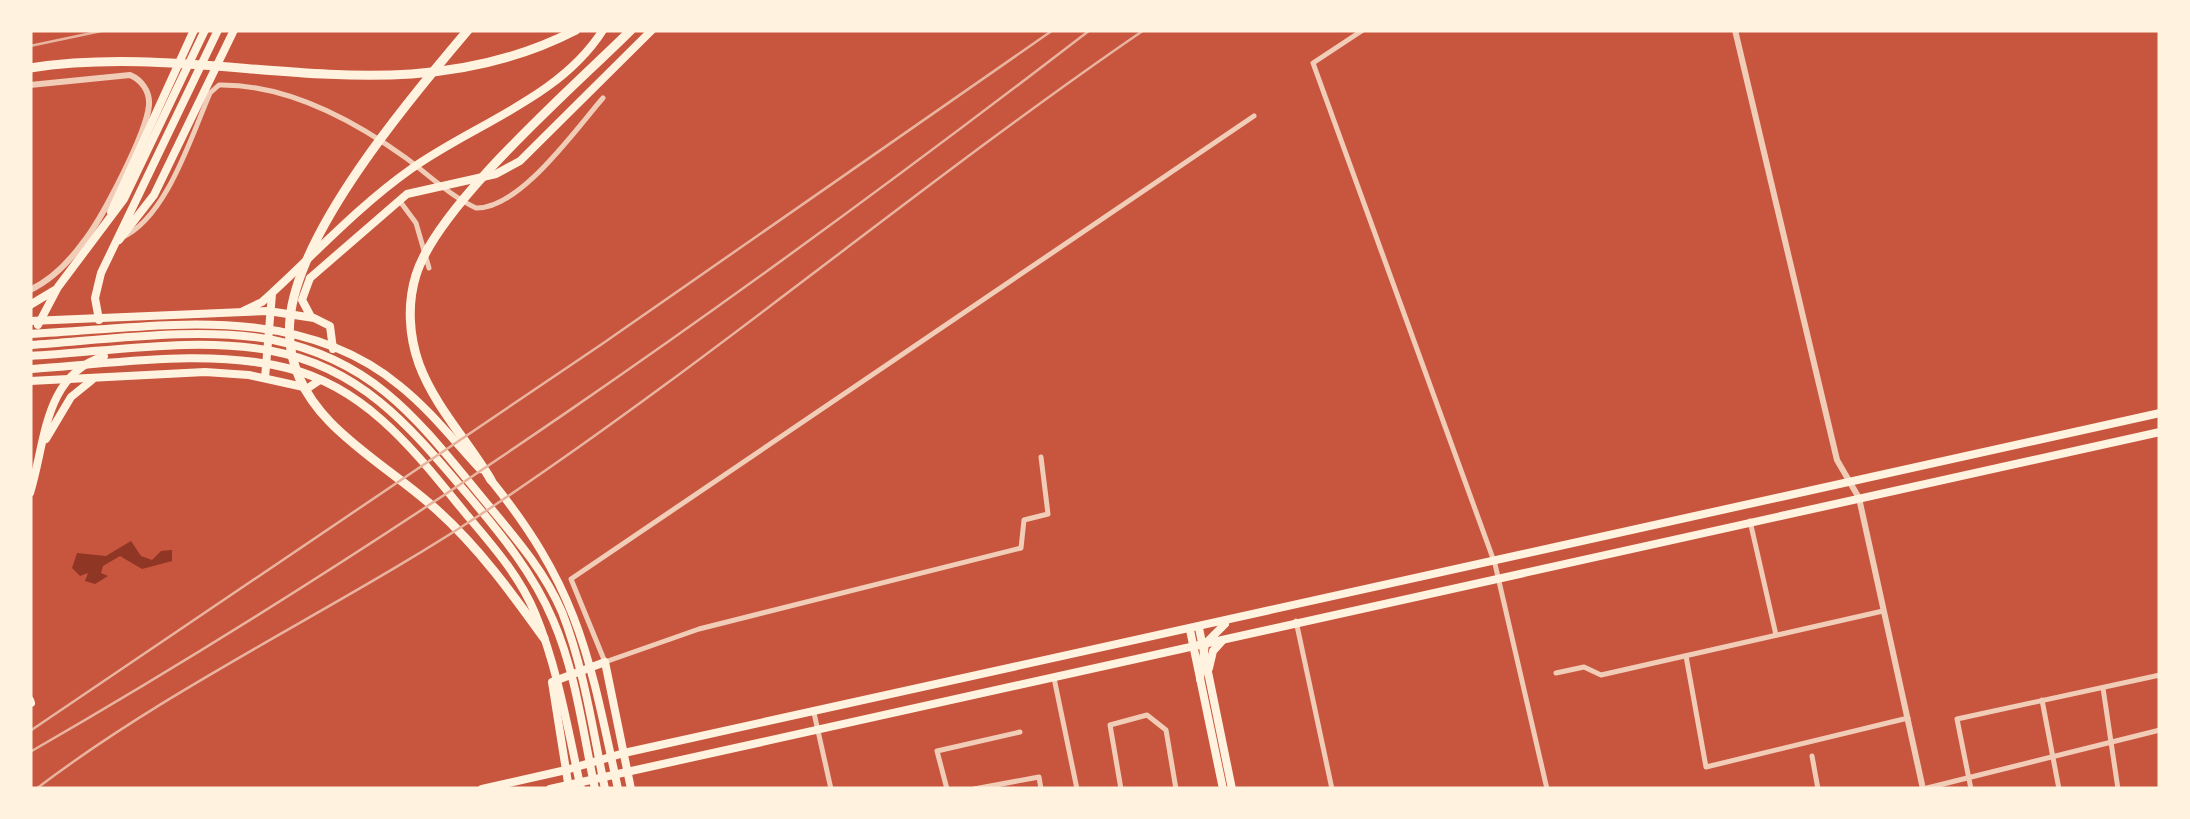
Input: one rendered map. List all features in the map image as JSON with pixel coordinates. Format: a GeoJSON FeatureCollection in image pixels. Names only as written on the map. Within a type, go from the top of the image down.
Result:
{"type":"FeatureCollection","features":[{"type":"Feature","properties":{"kind":"highway"},"geometry":{"type":"LineString","coordinates":[[468,30],[393,125],[313,248],[292,302],[291,349],[302,383],[322,412],[464,535],[544,638]]}},
{"type":"Feature","properties":{"kind":"highway"},"geometry":{"type":"LineString","coordinates":[[30,68],[95,60],[160,61],[322,77],[428,76],[505,60],[576,30]]}},
{"type":"Feature","properties":{"kind":"highway"},"geometry":{"type":"LineString","coordinates":[[491,480],[437,402],[419,363],[410,311],[416,274],[430,244],[456,208],[631,30]]}},
{"type":"Feature","properties":{"kind":"main road"},"geometry":{"type":"LineString","coordinates":[[99,237],[194,30]]}},
{"type":"Feature","properties":{"kind":"main road"},"geometry":{"type":"LineString","coordinates":[[30,350],[34,321],[99,237],[138,174],[205,30]]}},
{"type":"Feature","properties":{"kind":"main road"},"geometry":{"type":"LineString","coordinates":[[120,340],[98,319],[97,286],[218,30]]}},
{"type":"Feature","properties":{"kind":"main road"},"geometry":{"type":"LineString","coordinates":[[118,240],[146,207],[234,30]]}},
{"type":"Feature","properties":{"kind":"main road"},"geometry":{"type":"LineString","coordinates":[[238,312],[256,306],[414,166],[564,75],[590,52],[603,30]]}},
{"type":"Feature","properties":{"kind":"main road"},"geometry":{"type":"LineString","coordinates":[[314,318],[302,300],[310,278],[399,200],[438,184],[481,178],[520,161],[652,30]]}},
{"type":"Feature","properties":{"kind":"main road"},"geometry":{"type":"LineString","coordinates":[[118,198],[138,174]]}},
{"type":"Feature","properties":{"kind":"main road"},"geometry":{"type":"LineString","coordinates":[[30,305],[58,287]]}},
{"type":"Feature","properties":{"kind":"main road"},"geometry":{"type":"LineString","coordinates":[[265,378],[268,311],[274,290]]}},
{"type":"Feature","properties":{"kind":"main road"},"geometry":{"type":"LineString","coordinates":[[30,382],[182,371],[265,378],[300,388],[318,383],[334,338],[330,326],[314,318],[268,311],[34,321]]}},
{"type":"Feature","properties":{"kind":"main road"},"geometry":{"type":"LineString","coordinates":[[30,334],[242,324],[313,338],[350,353],[400,386],[491,480],[542,548],[582,630],[618,789]]}},
{"type":"Feature","properties":{"kind":"main road"},"geometry":{"type":"LineString","coordinates":[[30,350],[120,340],[224,336],[284,342],[350,367],[414,414],[514,536],[552,594],[568,630],[605,789]]}},
{"type":"Feature","properties":{"kind":"main road"},"geometry":{"type":"LineString","coordinates":[[30,350],[118,352],[221,346],[281,352],[350,378],[400,415],[506,542],[544,601],[569,666],[595,789]]}},
{"type":"Feature","properties":{"kind":"main road"},"geometry":{"type":"LineString","coordinates":[[30,494],[46,424],[66,380],[85,364],[118,352]]}},
{"type":"Feature","properties":{"kind":"main road"},"geometry":{"type":"LineString","coordinates":[[30,369],[223,360],[292,369],[343,391],[400,435],[498,552],[523,588],[544,638],[581,789]]}},
{"type":"Feature","properties":{"kind":"main road"},"geometry":{"type":"LineString","coordinates":[[40,457],[59,413],[77,391],[98,377]]}},
{"type":"Feature","properties":{"kind":"main road"},"geometry":{"type":"LineString","coordinates":[[482,789],[624,753],[1496,564],[2160,414]]}},
{"type":"Feature","properties":{"kind":"main road"},"geometry":{"type":"LineString","coordinates":[[550,789],[1053,674],[2160,432]]}},
{"type":"Feature","properties":{"kind":"main road"},"geometry":{"type":"LineString","coordinates":[[1201,644],[1229,621]]}},
{"type":"Feature","properties":{"kind":"main road"},"geometry":{"type":"LineString","coordinates":[[1194,629],[1201,644],[1223,789]]}},
{"type":"Feature","properties":{"kind":"main road"},"geometry":{"type":"LineString","coordinates":[[1231,635],[1213,651],[1204,678],[1232,789]]}},
{"type":"Feature","properties":{"kind":"main road"},"geometry":{"type":"LineString","coordinates":[[568,787],[552,682],[605,662],[631,789]]}},
{"type":"Feature","properties":{"kind":"street"},"geometry":{"type":"LineString","coordinates":[[1363,30],[1314,63],[1321,92],[1496,564],[1546,789]]}},
{"type":"Feature","properties":{"kind":"street"},"geometry":{"type":"LineString","coordinates":[[1734,30],[1841,472],[1854,484],[1859,498],[1923,789],[2160,730]]}},
{"type":"Feature","properties":{"kind":"street"},"geometry":{"type":"LineString","coordinates":[[30,86],[130,75],[146,91],[150,100],[142,129],[99,222]]}},
{"type":"Feature","properties":{"kind":"street"},"geometry":{"type":"LineString","coordinates":[[118,240],[138,231],[154,213],[219,84],[272,90],[311,102],[476,208],[489,208],[512,197],[604,98]]}},
{"type":"Feature","properties":{"kind":"street"},"geometry":{"type":"LineString","coordinates":[[199,104],[200,116]]}},
{"type":"Feature","properties":{"kind":"street"},"geometry":{"type":"LineString","coordinates":[[1041,457],[1048,514],[1024,520],[1021,548],[699,629],[605,662],[571,579],[1254,116]]}},
{"type":"Feature","properties":{"kind":"street"},"geometry":{"type":"LineString","coordinates":[[30,290],[52,278],[118,198]]}},
{"type":"Feature","properties":{"kind":"street"},"geometry":{"type":"LineString","coordinates":[[399,200],[416,224],[429,268]]}},
{"type":"Feature","properties":{"kind":"street"},"geometry":{"type":"LineString","coordinates":[[1750,521],[1776,636]]}},
{"type":"Feature","properties":{"kind":"street"},"geometry":{"type":"LineString","coordinates":[[1556,674],[1584,666],[1601,675],[1885,611]]}},
{"type":"Feature","properties":{"kind":"street"},"geometry":{"type":"LineString","coordinates":[[1296,621],[1332,789]]}},
{"type":"Feature","properties":{"kind":"street"},"geometry":{"type":"LineString","coordinates":[[1686,656],[1706,767],[1908,718]]}},
{"type":"Feature","properties":{"kind":"street"},"geometry":{"type":"LineString","coordinates":[[1053,674],[1077,789]]}},
{"type":"Feature","properties":{"kind":"street"},"geometry":{"type":"LineString","coordinates":[[1971,789],[1957,719],[2160,675]]}},
{"type":"Feature","properties":{"kind":"street"},"geometry":{"type":"LineString","coordinates":[[2103,687],[2118,789]]}},
{"type":"Feature","properties":{"kind":"street"},"geometry":{"type":"LineString","coordinates":[[2042,700],[2059,789]]}},
{"type":"Feature","properties":{"kind":"street"},"geometry":{"type":"LineString","coordinates":[[814,712],[831,789]]}},
{"type":"Feature","properties":{"kind":"street"},"geometry":{"type":"LineString","coordinates":[[1121,789],[1110,725],[1147,715],[1166,730],[1176,789]]}},
{"type":"Feature","properties":{"kind":"street"},"geometry":{"type":"LineString","coordinates":[[947,789],[937,751],[1020,732]]}},
{"type":"Feature","properties":{"kind":"street"},"geometry":{"type":"LineString","coordinates":[[1812,756],[1818,789]]}},
{"type":"Feature","properties":{"kind":"street"},"geometry":{"type":"LineString","coordinates":[[974,789],[1039,777],[1041,789]]}},
{"type":"Feature","properties":{"kind":"shaded area"},"geometry":{"type":"Polygon","coordinates":[[[131,541],[141,556],[152,560],[161,551],[172,550],[172,561],[142,569],[120,556],[103,566],[101,573],[108,576],[95,584],[85,581],[88,573],[80,576],[72,568],[77,553],[106,556],[131,541]]]}},
{"type":"Feature","properties":{"kind":"railway"},"geometry":{"type":"LineString","coordinates":[[30,46],[106,30]]}},
{"type":"Feature","properties":{"kind":"railway"},"geometry":{"type":"LineString","coordinates":[[30,731],[602,344],[1053,30]]}},
{"type":"Feature","properties":{"kind":"railway"},"geometry":{"type":"LineString","coordinates":[[30,752],[304,586],[572,409],[834,223],[1090,30]]}},
{"type":"Feature","properties":{"kind":"railway"},"geometry":{"type":"LineString","coordinates":[[36,789],[146,713],[492,507],[657,391],[1144,30]]}}]}
